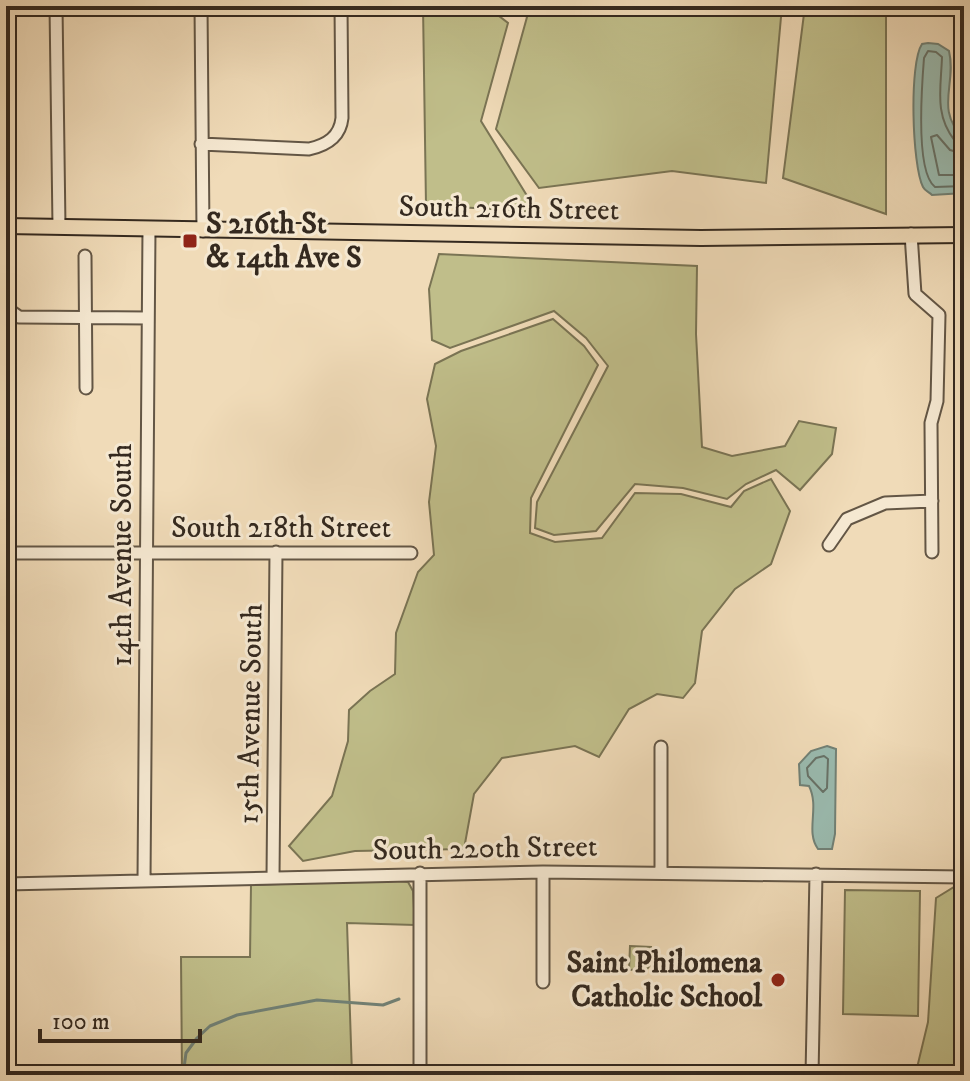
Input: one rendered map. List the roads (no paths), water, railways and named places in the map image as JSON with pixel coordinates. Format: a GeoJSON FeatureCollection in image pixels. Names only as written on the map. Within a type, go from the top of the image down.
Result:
{"type":"FeatureCollection","features":[{"type":"Feature","properties":{"kind":"main road","name":"South 216th Street"},"geometry":{"type":"LineString","coordinates":[[6,226],[701,238],[964,235]]}},
{"type":"Feature","properties":{"kind":"street"},"geometry":{"type":"LineString","coordinates":[[56,6],[59,227]]}},
{"type":"Feature","properties":{"kind":"street"},"geometry":{"type":"LineString","coordinates":[[201,6],[203,231]]}},
{"type":"Feature","properties":{"kind":"street"},"geometry":{"type":"LineString","coordinates":[[201,144],[309,149],[323,146],[333,139],[341,129],[342,118],[341,6]]}},
{"type":"Feature","properties":{"kind":"street","name":"14th Avenue South"},"geometry":{"type":"LineString","coordinates":[[144,881],[149,229]]}},
{"type":"Feature","properties":{"kind":"street"},"geometry":{"type":"LineString","coordinates":[[911,234],[915,294],[939,315],[937,401],[931,423],[932,552]]}},
{"type":"Feature","properties":{"kind":"street"},"geometry":{"type":"LineString","coordinates":[[85,256],[86,388]]}},
{"type":"Feature","properties":{"kind":"street"},"geometry":{"type":"LineString","coordinates":[[6,308],[19,317],[148,318]]}},
{"type":"Feature","properties":{"kind":"street"},"geometry":{"type":"LineString","coordinates":[[829,545],[847,519],[885,503],[932,501]]}},
{"type":"Feature","properties":{"kind":"street","name":"15th Avenue South"},"geometry":{"type":"LineString","coordinates":[[273,877],[276,552]]}},
{"type":"Feature","properties":{"kind":"street","name":"South 218th Street"},"geometry":{"type":"LineString","coordinates":[[6,553],[411,553]]}},
{"type":"Feature","properties":{"kind":"street"},"geometry":{"type":"LineString","coordinates":[[661,747],[661,872]]}},
{"type":"Feature","properties":{"kind":"street"},"geometry":{"type":"LineString","coordinates":[[543,872],[543,982]]}},
{"type":"Feature","properties":{"kind":"street","name":"South 220th Street"},"geometry":{"type":"LineString","coordinates":[[6,884],[543,872],[964,877]]}},
{"type":"Feature","properties":{"kind":"street"},"geometry":{"type":"LineString","coordinates":[[420,873],[420,1075]]}},
{"type":"Feature","properties":{"kind":"street"},"geometry":{"type":"LineString","coordinates":[[812,1075],[816,874]]}},
{"type":"Feature","properties":{"kind":"water"},"geometry":{"type":"Polygon","coordinates":[[[922,44],[938,44],[949,51],[948,107],[955,128],[964,138],[964,193],[932,195],[924,188],[919,175],[914,137],[915,71],[922,44]]]}},
{"type":"Feature","properties":{"kind":"water"},"geometry":{"type":"Polygon","coordinates":[[[827,746],[836,749],[835,834],[832,849],[818,849],[813,835],[812,794],[809,786],[800,785],[799,764],[811,751],[827,746]]]}},
{"type":"Feature","properties":{"kind":"waterway"},"geometry":{"type":"LineString","coordinates":[[183,1075],[186,1053],[197,1038],[210,1026],[237,1015],[317,1000],[383,1005],[399,999]]}},
{"type":"Feature","properties":{"kind":"place","name":"S 216th St & 14th Ave S"},"geometry":{"type":"Point","coordinates":[190,241]}},
{"type":"Feature","properties":{"kind":"place","name":"Saint Philomena Catholic School"},"geometry":{"type":"Point","coordinates":[778,980]}}]}
